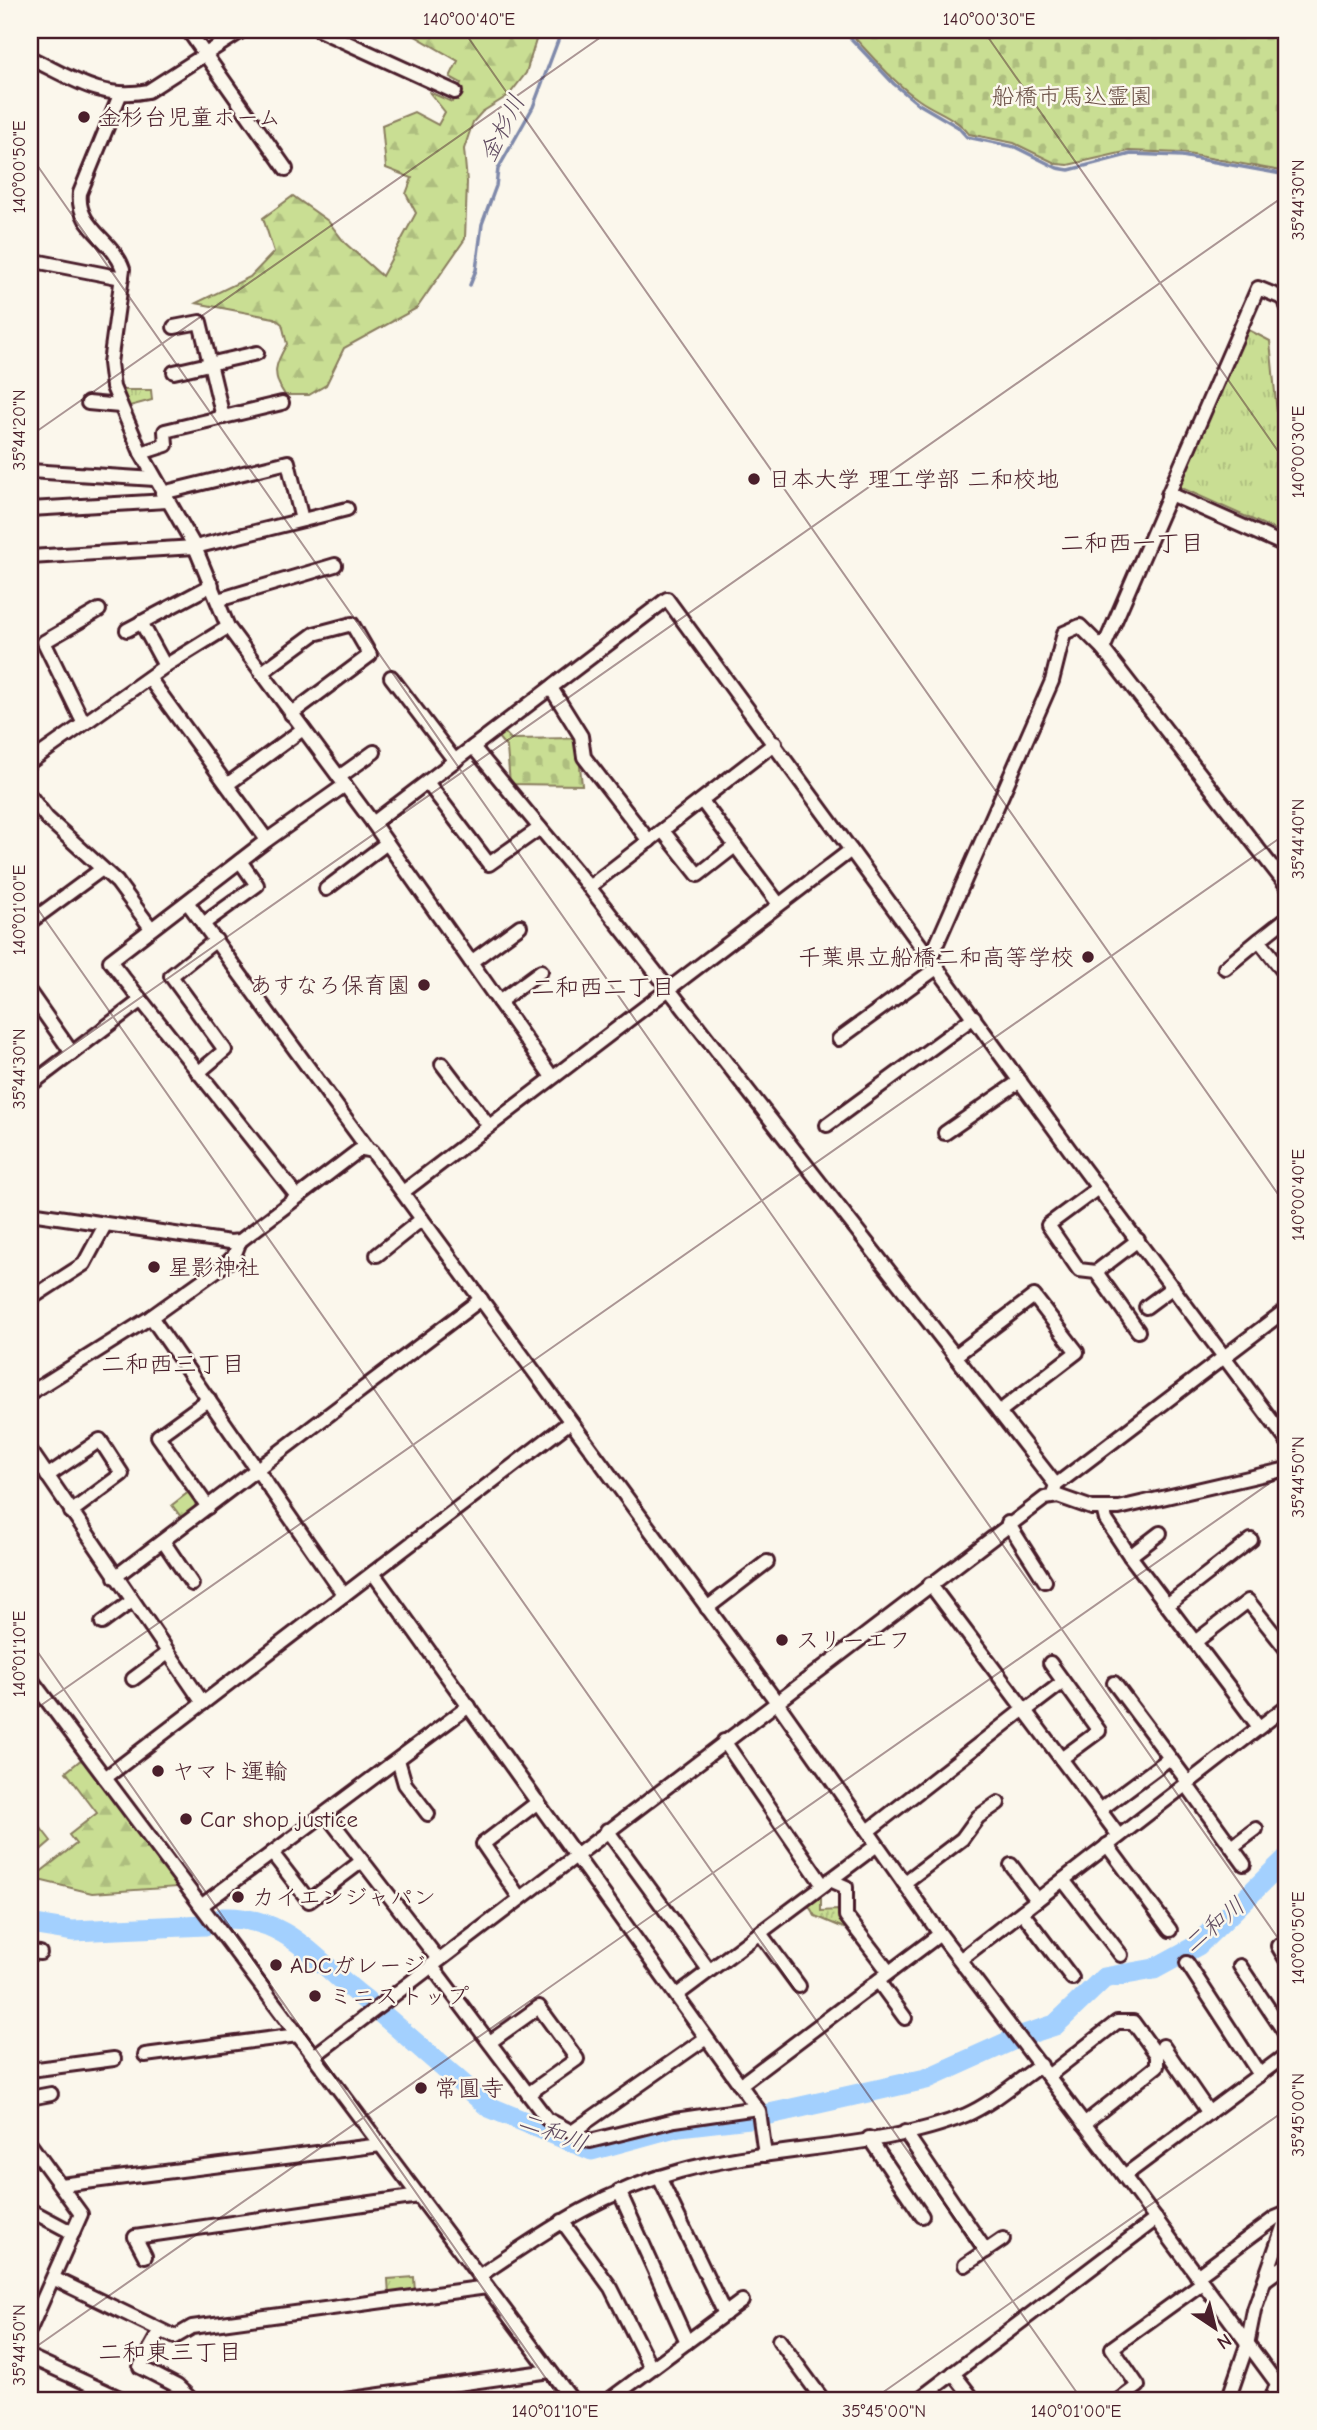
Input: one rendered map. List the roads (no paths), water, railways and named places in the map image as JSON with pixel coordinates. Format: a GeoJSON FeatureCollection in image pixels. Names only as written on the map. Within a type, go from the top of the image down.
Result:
{"type":"FeatureCollection","features":[{"type":"Feature","properties":{"kind":"street"},"geometry":{"type":"LineString","coordinates":[[188,30],[286,169]]}},
{"type":"Feature","properties":{"kind":"street"},"geometry":{"type":"LineString","coordinates":[[30,58],[98,90],[120,95],[148,91],[243,30]]}},
{"type":"Feature","properties":{"kind":"street"},"geometry":{"type":"LineString","coordinates":[[319,30],[455,92]]}},
{"type":"Feature","properties":{"kind":"street"},"geometry":{"type":"LineString","coordinates":[[120,95],[80,193],[78,206],[84,219],[122,264],[110,363],[120,406],[164,497],[195,547],[228,626],[373,823],[552,1077]]}},
{"type":"Feature","properties":{"kind":"street"},"geometry":{"type":"LineString","coordinates":[[30,260],[122,278]]}},
{"type":"Feature","properties":{"kind":"street"},"geometry":{"type":"LineString","coordinates":[[1103,649],[1258,288],[1285,299],[1287,306]]}},
{"type":"Feature","properties":{"kind":"street"},"geometry":{"type":"LineString","coordinates":[[174,327],[200,322],[223,417]]}},
{"type":"Feature","properties":{"kind":"street"},"geometry":{"type":"LineString","coordinates":[[174,372],[257,353]]}},
{"type":"Feature","properties":{"kind":"street"},"geometry":{"type":"LineString","coordinates":[[88,403],[120,406]]}},
{"type":"Feature","properties":{"kind":"street"},"geometry":{"type":"LineString","coordinates":[[141,453],[166,445],[165,431],[282,403]]}},
{"type":"Feature","properties":{"kind":"street"},"geometry":{"type":"LineString","coordinates":[[30,509],[164,497],[288,461],[303,520]]}},
{"type":"Feature","properties":{"kind":"street"},"geometry":{"type":"LineString","coordinates":[[30,471],[155,479]]}},
{"type":"Feature","properties":{"kind":"street"},"geometry":{"type":"LineString","coordinates":[[1168,495],[1175,495],[1287,546]]}},
{"type":"Feature","properties":{"kind":"street"},"geometry":{"type":"LineString","coordinates":[[30,557],[195,547],[347,509]]}},
{"type":"Feature","properties":{"kind":"street"},"geometry":{"type":"LineString","coordinates":[[218,600],[335,565]]}},
{"type":"Feature","properties":{"kind":"street"},"geometry":{"type":"LineString","coordinates":[[127,630],[212,586]]}},
{"type":"Feature","properties":{"kind":"street"},"geometry":{"type":"LineString","coordinates":[[373,823],[667,599],[775,743],[1098,1188],[1286,1437]]}},
{"type":"Feature","properties":{"kind":"street"},"geometry":{"type":"LineString","coordinates":[[83,722],[44,642],[99,610]]}},
{"type":"Feature","properties":{"kind":"street"},"geometry":{"type":"LineString","coordinates":[[141,622],[165,666]]}},
{"type":"Feature","properties":{"kind":"street"},"geometry":{"type":"LineString","coordinates":[[261,673],[314,634],[352,624],[370,655],[291,714]]}},
{"type":"Feature","properties":{"kind":"street"},"geometry":{"type":"LineString","coordinates":[[30,742],[33,759],[165,666],[228,626]]}},
{"type":"Feature","properties":{"kind":"street"},"geometry":{"type":"LineString","coordinates":[[839,1039],[934,962],[1052,681],[1064,633],[1080,626],[1103,649],[1287,886]]}},
{"type":"Feature","properties":{"kind":"street"},"geometry":{"type":"LineString","coordinates":[[391,677],[455,761]]}},
{"type":"Feature","properties":{"kind":"street"},"geometry":{"type":"LineString","coordinates":[[149,678],[267,840]]}},
{"type":"Feature","properties":{"kind":"street"},"geometry":{"type":"LineString","coordinates":[[551,688],[581,736],[584,757],[649,841]]}},
{"type":"Feature","properties":{"kind":"street"},"geometry":{"type":"LineString","coordinates":[[228,784],[303,729]]}},
{"type":"Feature","properties":{"kind":"street"},"geometry":{"type":"LineString","coordinates":[[589,887],[775,743]]}},
{"type":"Feature","properties":{"kind":"street"},"geometry":{"type":"LineString","coordinates":[[473,747],[589,887],[999,1412],[1054,1490],[1092,1508],[1119,1508],[1287,1469]]}},
{"type":"Feature","properties":{"kind":"street"},"geometry":{"type":"LineString","coordinates":[[297,1196],[110,961],[342,781],[374,752]]}},
{"type":"Feature","properties":{"kind":"street"},"geometry":{"type":"LineString","coordinates":[[427,782],[489,864],[540,828]]}},
{"type":"Feature","properties":{"kind":"street"},"geometry":{"type":"LineString","coordinates":[[30,796],[47,818],[102,869],[151,928]]}},
{"type":"Feature","properties":{"kind":"street"},"geometry":{"type":"LineString","coordinates":[[702,801],[778,903]]}},
{"type":"Feature","properties":{"kind":"street"},"geometry":{"type":"LineString","coordinates":[[663,831],[698,875],[736,846]]}},
{"type":"Feature","properties":{"kind":"street"},"geometry":{"type":"LineString","coordinates":[[326,889],[387,844]]}},
{"type":"Feature","properties":{"kind":"street"},"geometry":{"type":"LineString","coordinates":[[403,1192],[778,903],[851,850]]}},
{"type":"Feature","properties":{"kind":"street"},"geometry":{"type":"LineString","coordinates":[[203,924],[257,885],[240,861]]}},
{"type":"Feature","properties":{"kind":"street"},"geometry":{"type":"LineString","coordinates":[[30,922],[102,869]]}},
{"type":"Feature","properties":{"kind":"street"},"geometry":{"type":"LineString","coordinates":[[187,902],[776,1701],[940,1934],[1125,2176],[1287,2397]]}},
{"type":"Feature","properties":{"kind":"street"},"geometry":{"type":"LineString","coordinates":[[1225,968],[1287,918]]}},
{"type":"Feature","properties":{"kind":"street"},"geometry":{"type":"LineString","coordinates":[[471,962],[520,926]]}},
{"type":"Feature","properties":{"kind":"street"},"geometry":{"type":"LineString","coordinates":[[198,1073],[225,1050],[171,976],[216,940]]}},
{"type":"Feature","properties":{"kind":"street"},"geometry":{"type":"LineString","coordinates":[[1259,940],[1287,976]]}},
{"type":"Feature","properties":{"kind":"street"},"geometry":{"type":"LineString","coordinates":[[499,1002],[541,971]]}},
{"type":"Feature","properties":{"kind":"street"},"geometry":{"type":"LineString","coordinates":[[30,993],[72,1053]]}},
{"type":"Feature","properties":{"kind":"street"},"geometry":{"type":"LineString","coordinates":[[30,1085],[140,1001]]}},
{"type":"Feature","properties":{"kind":"street"},"geometry":{"type":"LineString","coordinates":[[827,1125],[974,1017]]}},
{"type":"Feature","properties":{"kind":"street"},"geometry":{"type":"LineString","coordinates":[[442,1064],[489,1126]]}},
{"type":"Feature","properties":{"kind":"street"},"geometry":{"type":"LineString","coordinates":[[946,1133],[1020,1081]]}},
{"type":"Feature","properties":{"kind":"street"},"geometry":{"type":"LineString","coordinates":[[30,1393],[151,1317],[228,1262],[234,1256],[240,1241],[358,1152],[368,1149]]}},
{"type":"Feature","properties":{"kind":"street"},"geometry":{"type":"LineString","coordinates":[[1098,1188],[1048,1225],[1079,1270],[1096,1272],[1138,1240]]}},
{"type":"Feature","properties":{"kind":"street"},"geometry":{"type":"LineString","coordinates":[[30,1213],[230,1242],[240,1241]]}},
{"type":"Feature","properties":{"kind":"street"},"geometry":{"type":"LineString","coordinates":[[377,1255],[422,1219]]}},
{"type":"Feature","properties":{"kind":"street"},"geometry":{"type":"LineString","coordinates":[[30,1299],[84,1264],[105,1225]]}},
{"type":"Feature","properties":{"kind":"street"},"geometry":{"type":"LineString","coordinates":[[1096,1272],[1138,1331]]}},
{"type":"Feature","properties":{"kind":"street"},"geometry":{"type":"LineString","coordinates":[[1146,1307],[1173,1287]]}},
{"type":"Feature","properties":{"kind":"street"},"geometry":{"type":"LineString","coordinates":[[955,1356],[1034,1296],[1077,1352],[999,1412]]}},
{"type":"Feature","properties":{"kind":"street"},"geometry":{"type":"LineString","coordinates":[[115,1577],[481,1299]]}},
{"type":"Feature","properties":{"kind":"street"},"geometry":{"type":"LineString","coordinates":[[314,2056],[1287,1309]]}},
{"type":"Feature","properties":{"kind":"street"},"geometry":{"type":"LineString","coordinates":[[151,1317],[344,1595]]}},
{"type":"Feature","properties":{"kind":"street"},"geometry":{"type":"LineString","coordinates":[[208,1507],[158,1436],[209,1399]]}},
{"type":"Feature","properties":{"kind":"street"},"geometry":{"type":"LineString","coordinates":[[105,1778],[570,1422]]}},
{"type":"Feature","properties":{"kind":"street"},"geometry":{"type":"LineString","coordinates":[[47,1476],[100,1440],[122,1474],[71,1512]]}},
{"type":"Feature","properties":{"kind":"street"},"geometry":{"type":"LineString","coordinates":[[30,1450],[203,1703]]}},
{"type":"Feature","properties":{"kind":"street"},"geometry":{"type":"LineString","coordinates":[[1104,1508],[1106,1520],[1130,1556],[1259,1727]]}},
{"type":"Feature","properties":{"kind":"street"},"geometry":{"type":"LineString","coordinates":[[1009,1523],[1045,1581]]}},
{"type":"Feature","properties":{"kind":"street"},"geometry":{"type":"LineString","coordinates":[[1130,1556],[1160,1533]]}},
{"type":"Feature","properties":{"kind":"street"},"geometry":{"type":"LineString","coordinates":[[1167,1605],[1251,1540]]}},
{"type":"Feature","properties":{"kind":"street"},"geometry":{"type":"LineString","coordinates":[[163,1541],[192,1584]]}},
{"type":"Feature","properties":{"kind":"street"},"geometry":{"type":"LineString","coordinates":[[707,1608],[767,1562]]}},
{"type":"Feature","properties":{"kind":"street"},"geometry":{"type":"LineString","coordinates":[[373,1573],[740,2085],[759,2114],[765,2155]]}},
{"type":"Feature","properties":{"kind":"street"},"geometry":{"type":"LineString","coordinates":[[930,1584],[1119,1836]]}},
{"type":"Feature","properties":{"kind":"street"},"geometry":{"type":"LineString","coordinates":[[102,1623],[132,1601]]}},
{"type":"Feature","properties":{"kind":"street"},"geometry":{"type":"LineString","coordinates":[[1195,1642],[1248,1601],[1287,1650]]}},
{"type":"Feature","properties":{"kind":"street"},"geometry":{"type":"LineString","coordinates":[[133,1679],[168,1654]]}},
{"type":"Feature","properties":{"kind":"street"},"geometry":{"type":"LineString","coordinates":[[1049,1663],[1099,1731],[1061,1759]]}},
{"type":"Feature","properties":{"kind":"street"},"geometry":{"type":"LineString","coordinates":[[30,1678],[572,2400]]}},
{"type":"Feature","properties":{"kind":"street"},"geometry":{"type":"LineString","coordinates":[[867,1831],[1063,1682]]}},
{"type":"Feature","properties":{"kind":"street"},"geometry":{"type":"LineString","coordinates":[[1114,1683],[1244,1864]]}},
{"type":"Feature","properties":{"kind":"street"},"geometry":{"type":"LineString","coordinates":[[201,1906],[469,1706]]}},
{"type":"Feature","properties":{"kind":"street"},"geometry":{"type":"LineString","coordinates":[[961,1959],[1287,1706]]}},
{"type":"Feature","properties":{"kind":"street"},"geometry":{"type":"LineString","coordinates":[[724,1741],[826,1883],[846,1887],[846,1916],[890,1972]]}},
{"type":"Feature","properties":{"kind":"street"},"geometry":{"type":"LineString","coordinates":[[1100,1810],[1170,1758]]}},
{"type":"Feature","properties":{"kind":"street"},"geometry":{"type":"LineString","coordinates":[[398,1760],[405,1784],[428,1814]]}},
{"type":"Feature","properties":{"kind":"street"},"geometry":{"type":"LineString","coordinates":[[519,1897],[483,1844],[537,1802]]}},
{"type":"Feature","properties":{"kind":"street"},"geometry":{"type":"LineString","coordinates":[[904,1883],[962,1839],[978,1817],[998,1802]]}},
{"type":"Feature","properties":{"kind":"street"},"geometry":{"type":"LineString","coordinates":[[327,1814],[547,2119],[590,2141],[675,2120],[759,2114]]}},
{"type":"Feature","properties":{"kind":"street"},"geometry":{"type":"LineString","coordinates":[[607,1829],[709,1970]]}},
{"type":"Feature","properties":{"kind":"street"},"geometry":{"type":"LineString","coordinates":[[1232,1847],[1256,1829]]}},
{"type":"Feature","properties":{"kind":"street"},"geometry":{"type":"LineString","coordinates":[[677,1995],[877,1845]]}},
{"type":"Feature","properties":{"kind":"street"},"geometry":{"type":"LineString","coordinates":[[1107,1845],[1170,1930]]}},
{"type":"Feature","properties":{"kind":"street"},"geometry":{"type":"LineString","coordinates":[[272,1853],[309,1900],[362,1861]]}},
{"type":"Feature","properties":{"kind":"street"},"geometry":{"type":"LineString","coordinates":[[1011,1865],[1037,1899]]}},
{"type":"Feature","properties":{"kind":"street"},"geometry":{"type":"LineString","coordinates":[[1063,1880],[1121,1955]]}},
{"type":"Feature","properties":{"kind":"street"},"geometry":{"type":"LineString","coordinates":[[1022,1912],[1072,1978]]}},
{"type":"Feature","properties":{"kind":"street"},"geometry":{"type":"LineString","coordinates":[[760,1933],[799,1986]]}},
{"type":"Feature","properties":{"kind":"street"},"geometry":{"type":"LineString","coordinates":[[740,2085],[940,1934]]}},
{"type":"Feature","properties":{"kind":"street"},"geometry":{"type":"LineString","coordinates":[[1278,1946],[1287,1961]]}},
{"type":"Feature","properties":{"kind":"street"},"geometry":{"type":"LineString","coordinates":[[1187,1963],[1260,2075]]}},
{"type":"Feature","properties":{"kind":"street"},"geometry":{"type":"LineString","coordinates":[[1240,1966],[1287,2036]]}},
{"type":"Feature","properties":{"kind":"street"},"geometry":{"type":"LineString","coordinates":[[878,1981],[905,2018]]}},
{"type":"Feature","properties":{"kind":"street"},"geometry":{"type":"LineString","coordinates":[[490,2042],[539,2007],[576,2059],[528,2094]]}},
{"type":"Feature","properties":{"kind":"street"},"geometry":{"type":"LineString","coordinates":[[479,2276],[562,2221],[619,2191],[701,2165],[905,2132],[948,2122],[975,2111],[1117,2022],[1133,2022],[1157,2055],[1157,2066],[1084,2123]]}},
{"type":"Feature","properties":{"kind":"street"},"geometry":{"type":"LineString","coordinates":[[145,2055],[298,2035]]}},
{"type":"Feature","properties":{"kind":"street"},"geometry":{"type":"LineString","coordinates":[[572,2132],[706,2038]]}},
{"type":"Feature","properties":{"kind":"street"},"geometry":{"type":"LineString","coordinates":[[1163,2046],[1209,2113]]}},
{"type":"Feature","properties":{"kind":"street"},"geometry":{"type":"LineString","coordinates":[[1125,2176],[1287,2054]]}},
{"type":"Feature","properties":{"kind":"street"},"geometry":{"type":"LineString","coordinates":[[30,2070],[114,2059]]}},
{"type":"Feature","properties":{"kind":"street"},"geometry":{"type":"LineString","coordinates":[[30,2098],[51,2094]]}},
{"type":"Feature","properties":{"kind":"street"},"geometry":{"type":"LineString","coordinates":[[905,2132],[986,2250]]}},
{"type":"Feature","properties":{"kind":"street"},"geometry":{"type":"LineString","coordinates":[[869,2138],[922,2216]]}},
{"type":"Feature","properties":{"kind":"street"},"geometry":{"type":"LineString","coordinates":[[30,2144],[81,2214],[55,2279],[30,2329]]}},
{"type":"Feature","properties":{"kind":"street"},"geometry":{"type":"LineString","coordinates":[[61,2185],[381,2146]]}},
{"type":"Feature","properties":{"kind":"street"},"geometry":{"type":"LineString","coordinates":[[659,2177],[725,2314]]}},
{"type":"Feature","properties":{"kind":"street"},"geometry":{"type":"LineString","coordinates":[[619,2191],[687,2342]]}},
{"type":"Feature","properties":{"kind":"street"},"geometry":{"type":"LineString","coordinates":[[145,2256],[135,2238],[419,2196]]}},
{"type":"Feature","properties":{"kind":"street"},"geometry":{"type":"LineString","coordinates":[[30,2210],[73,2233]]}},
{"type":"Feature","properties":{"kind":"street"},"geometry":{"type":"LineString","coordinates":[[1119,2400],[1138,2386],[1112,2348],[1275,2218],[1287,2214]]}},
{"type":"Feature","properties":{"kind":"street"},"geometry":{"type":"LineString","coordinates":[[1228,2400],[1247,2345],[1254,2310],[1287,2214]]}},
{"type":"Feature","properties":{"kind":"street"},"geometry":{"type":"LineString","coordinates":[[918,2400],[1156,2219]]}},
{"type":"Feature","properties":{"kind":"street"},"geometry":{"type":"LineString","coordinates":[[562,2221],[611,2288],[651,2368]]}},
{"type":"Feature","properties":{"kind":"street"},"geometry":{"type":"LineString","coordinates":[[965,2265],[1003,2239]]}},
{"type":"Feature","properties":{"kind":"street"},"geometry":{"type":"LineString","coordinates":[[1264,2280],[1287,2264]]}},
{"type":"Feature","properties":{"kind":"street"},"geometry":{"type":"LineString","coordinates":[[55,2279],[174,2337],[192,2327],[487,2287]]}},
{"type":"Feature","properties":{"kind":"street"},"geometry":{"type":"LineString","coordinates":[[608,2400],[742,2301]]}},
{"type":"Feature","properties":{"kind":"street"},"geometry":{"type":"LineString","coordinates":[[160,2331],[140,2367],[186,2392],[192,2400]]}},
{"type":"Feature","properties":{"kind":"street"},"geometry":{"type":"LineString","coordinates":[[779,2340],[823,2400]]}},
{"type":"Feature","properties":{"kind":"street"},"geometry":{"type":"LineString","coordinates":[[30,2357],[124,2400]]}},
{"type":"Feature","properties":{"kind":"street"},"geometry":{"type":"LineString","coordinates":[[345,2400],[550,2371]]}},
{"type":"Feature","properties":{"kind":"street"},"geometry":{"type":"LineString","coordinates":[[953,2373],[974,2400]]}},
{"type":"Feature","properties":{"kind":"street"},"geometry":{"type":"LineString","coordinates":[[1271,2400],[1278,2384]]}},
{"type":"Feature","properties":{"kind":"waterway","name":"金杉川"},"geometry":{"type":"LineString","coordinates":[[470,285],[476,270],[482,224],[496,186],[498,169],[533,107],[562,30]]}},
{"type":"Feature","properties":{"kind":"waterway"},"geometry":{"type":"LineString","coordinates":[[843,30],[894,84],[917,103],[958,127],[967,137],[1015,147],[1057,168],[1069,170],[1131,154],[1182,156],[1287,175]]}},
{"type":"Feature","properties":{"kind":"waterway","name":"二和川"},"geometry":{"type":"LineString","coordinates":[[1024,2035],[1055,2025],[1104,1978],[1154,1969],[1198,1945],[1287,1858]]}},
{"type":"Feature","properties":{"kind":"waterway","name":"二和川"},"geometry":{"type":"LineString","coordinates":[[222,1918],[245,1919],[285,1934],[302,1945],[367,2001]]}},
{"type":"Feature","properties":{"kind":"waterway","name":"二和川"},"geometry":{"type":"LineString","coordinates":[[30,1924],[73,1931],[206,1925]]}},
{"type":"Feature","properties":{"kind":"waterway","name":"二和川"},"geometry":{"type":"LineString","coordinates":[[381,2013],[489,2107],[592,2150],[679,2126],[758,2117]]}},
{"type":"Feature","properties":{"kind":"waterway","name":"二和川"},"geometry":{"type":"LineString","coordinates":[[765,2115],[926,2079],[1017,2038]]}},
{"type":"Feature","properties":{"kind":"place","name":"金杉台児童ホーム"},"geometry":{"type":"Point","coordinates":[84,117]}},
{"type":"Feature","properties":{"kind":"place","name":"日本大学 理工学部 二和校地"},"geometry":{"type":"Point","coordinates":[754,479]}},
{"type":"Feature","properties":{"kind":"place","name":"千葉県立船橋二和高等学校"},"geometry":{"type":"Point","coordinates":[1088,957]}},
{"type":"Feature","properties":{"kind":"place","name":"あすなろ保育園"},"geometry":{"type":"Point","coordinates":[424,985]}},
{"type":"Feature","properties":{"kind":"place","name":"星影神社"},"geometry":{"type":"Point","coordinates":[154,1267]}},
{"type":"Feature","properties":{"kind":"place","name":"スリーエフ"},"geometry":{"type":"Point","coordinates":[782,1640]}},
{"type":"Feature","properties":{"kind":"place","name":"ヤマト運輸"},"geometry":{"type":"Point","coordinates":[158,1771]}},
{"type":"Feature","properties":{"kind":"place","name":"Car shop justice"},"geometry":{"type":"Point","coordinates":[186,1819]}},
{"type":"Feature","properties":{"kind":"place","name":"カイエンジャパン"},"geometry":{"type":"Point","coordinates":[238,1897]}},
{"type":"Feature","properties":{"kind":"place","name":"ADCガレージ"},"geometry":{"type":"Point","coordinates":[276,1965]}},
{"type":"Feature","properties":{"kind":"place","name":"ミニストップ"},"geometry":{"type":"Point","coordinates":[315,1996]}},
{"type":"Feature","properties":{"kind":"place","name":"常圓寺"},"geometry":{"type":"Point","coordinates":[421,2088]}},
{"type":"Feature","properties":{"kind":"district","name":"二和西一丁目"},"geometry":{"type":"Point","coordinates":[1132,543]}},
{"type":"Feature","properties":{"kind":"district","name":"二和西二丁目"},"geometry":{"type":"Point","coordinates":[603,987]}},
{"type":"Feature","properties":{"kind":"district","name":"二和西三丁目"},"geometry":{"type":"Point","coordinates":[173,1364]}},
{"type":"Feature","properties":{"kind":"district","name":"二和東三丁目"},"geometry":{"type":"Point","coordinates":[170,2352]}},
{"type":"Feature","properties":{"kind":"park label","name":"船橋市馬込霊園"},"geometry":{"type":"Point","coordinates":[1072,96]}}]}
